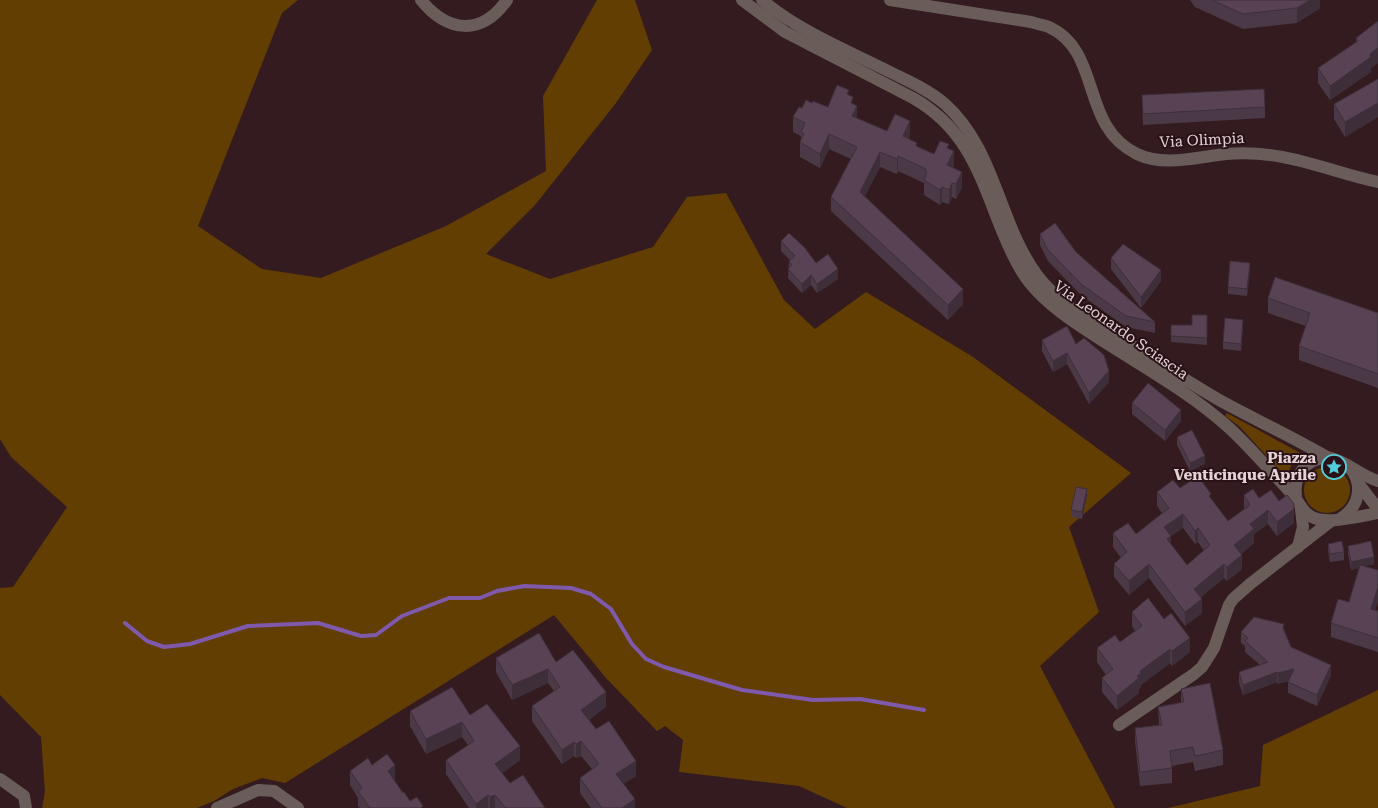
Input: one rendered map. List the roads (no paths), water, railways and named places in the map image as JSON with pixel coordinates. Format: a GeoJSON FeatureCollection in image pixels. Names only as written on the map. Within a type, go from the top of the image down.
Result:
{"type":"FeatureCollection","features":[{"type":"Feature","properties":{"kind":"street"},"geometry":{"type":"LineString","coordinates":[[421,0],[440,19],[460,27],[479,24],[488,20],[507,0]]}},
{"type":"Feature","properties":{"kind":"street"},"geometry":{"type":"LineString","coordinates":[[745,3],[761,0]]}},
{"type":"Feature","properties":{"kind":"street","name":"Via Leonardo Sciascia"},"geometry":{"type":"LineString","coordinates":[[761,0],[838,53]]}},
{"type":"Feature","properties":{"kind":"street","name":"Via Olimpia"},"geometry":{"type":"LineString","coordinates":[[890,0],[1031,22],[1050,27],[1075,49],[1083,62],[1100,116],[1110,132],[1124,146],[1137,154],[1152,159],[1170,161],[1226,154],[1265,153],[1291,158],[1378,182]]}},
{"type":"Feature","properties":{"kind":"street","name":"Via Leonardo Sciascia"},"geometry":{"type":"LineString","coordinates":[[745,3],[785,32],[838,53],[880,74],[944,119],[957,135],[975,165],[1010,250],[1020,269],[1036,290],[1086,330],[1190,397],[1214,415],[1251,449],[1299,504]]}},
{"type":"Feature","properties":{"kind":"street","name":"Via Leonardo Sciascia"},"geometry":{"type":"LineString","coordinates":[[880,74],[919,87],[943,102],[968,128],[985,160],[1020,246],[1044,284],[1062,300],[1223,402],[1327,457]]}},
{"type":"Feature","properties":{"kind":"street"},"geometry":{"type":"LineString","coordinates":[[1214,415],[1223,402]]}},
{"type":"Feature","properties":{"kind":"street"},"geometry":{"type":"LineString","coordinates":[[1298,547],[1302,527],[1296,481],[1304,466],[1319,458],[1327,457],[1340,460],[1378,481]]}},
{"type":"Feature","properties":{"kind":"street"},"geometry":{"type":"LineString","coordinates":[[1350,467],[1358,483],[1378,509]]}},
{"type":"Feature","properties":{"kind":"street"},"geometry":{"type":"LineString","coordinates":[[1119,725],[1202,667],[1214,648],[1233,599],[1298,547],[1350,511],[1357,501],[1358,483]]}},
{"type":"Feature","properties":{"kind":"street"},"geometry":{"type":"LineString","coordinates":[[1299,504],[1311,517],[1320,521],[1378,512]]}},
{"type":"Feature","properties":{"kind":"street"},"geometry":{"type":"LineString","coordinates":[[1364,515],[1378,521]]}},
{"type":"Feature","properties":{"kind":"street"},"geometry":{"type":"LineString","coordinates":[[0,779],[24,796],[26,808]]}},
{"type":"Feature","properties":{"kind":"street"},"geometry":{"type":"LineString","coordinates":[[217,808],[258,790],[274,791],[298,808]]}},
{"type":"Feature","properties":{"kind":"waterway"},"geometry":{"type":"LineString","coordinates":[[125,623],[147,641],[164,647],[190,644],[248,626],[318,623],[361,636],[376,635],[402,616],[449,598],[480,598],[497,591],[524,586],[571,588],[591,594],[611,609],[632,644],[646,659],[664,667],[742,690],[813,700],[860,699],[924,710]]}},
{"type":"Feature","properties":{"kind":"place","name":"Piazza Venticinque Aprile"},"geometry":{"type":"Point","coordinates":[1334,467]}}]}
